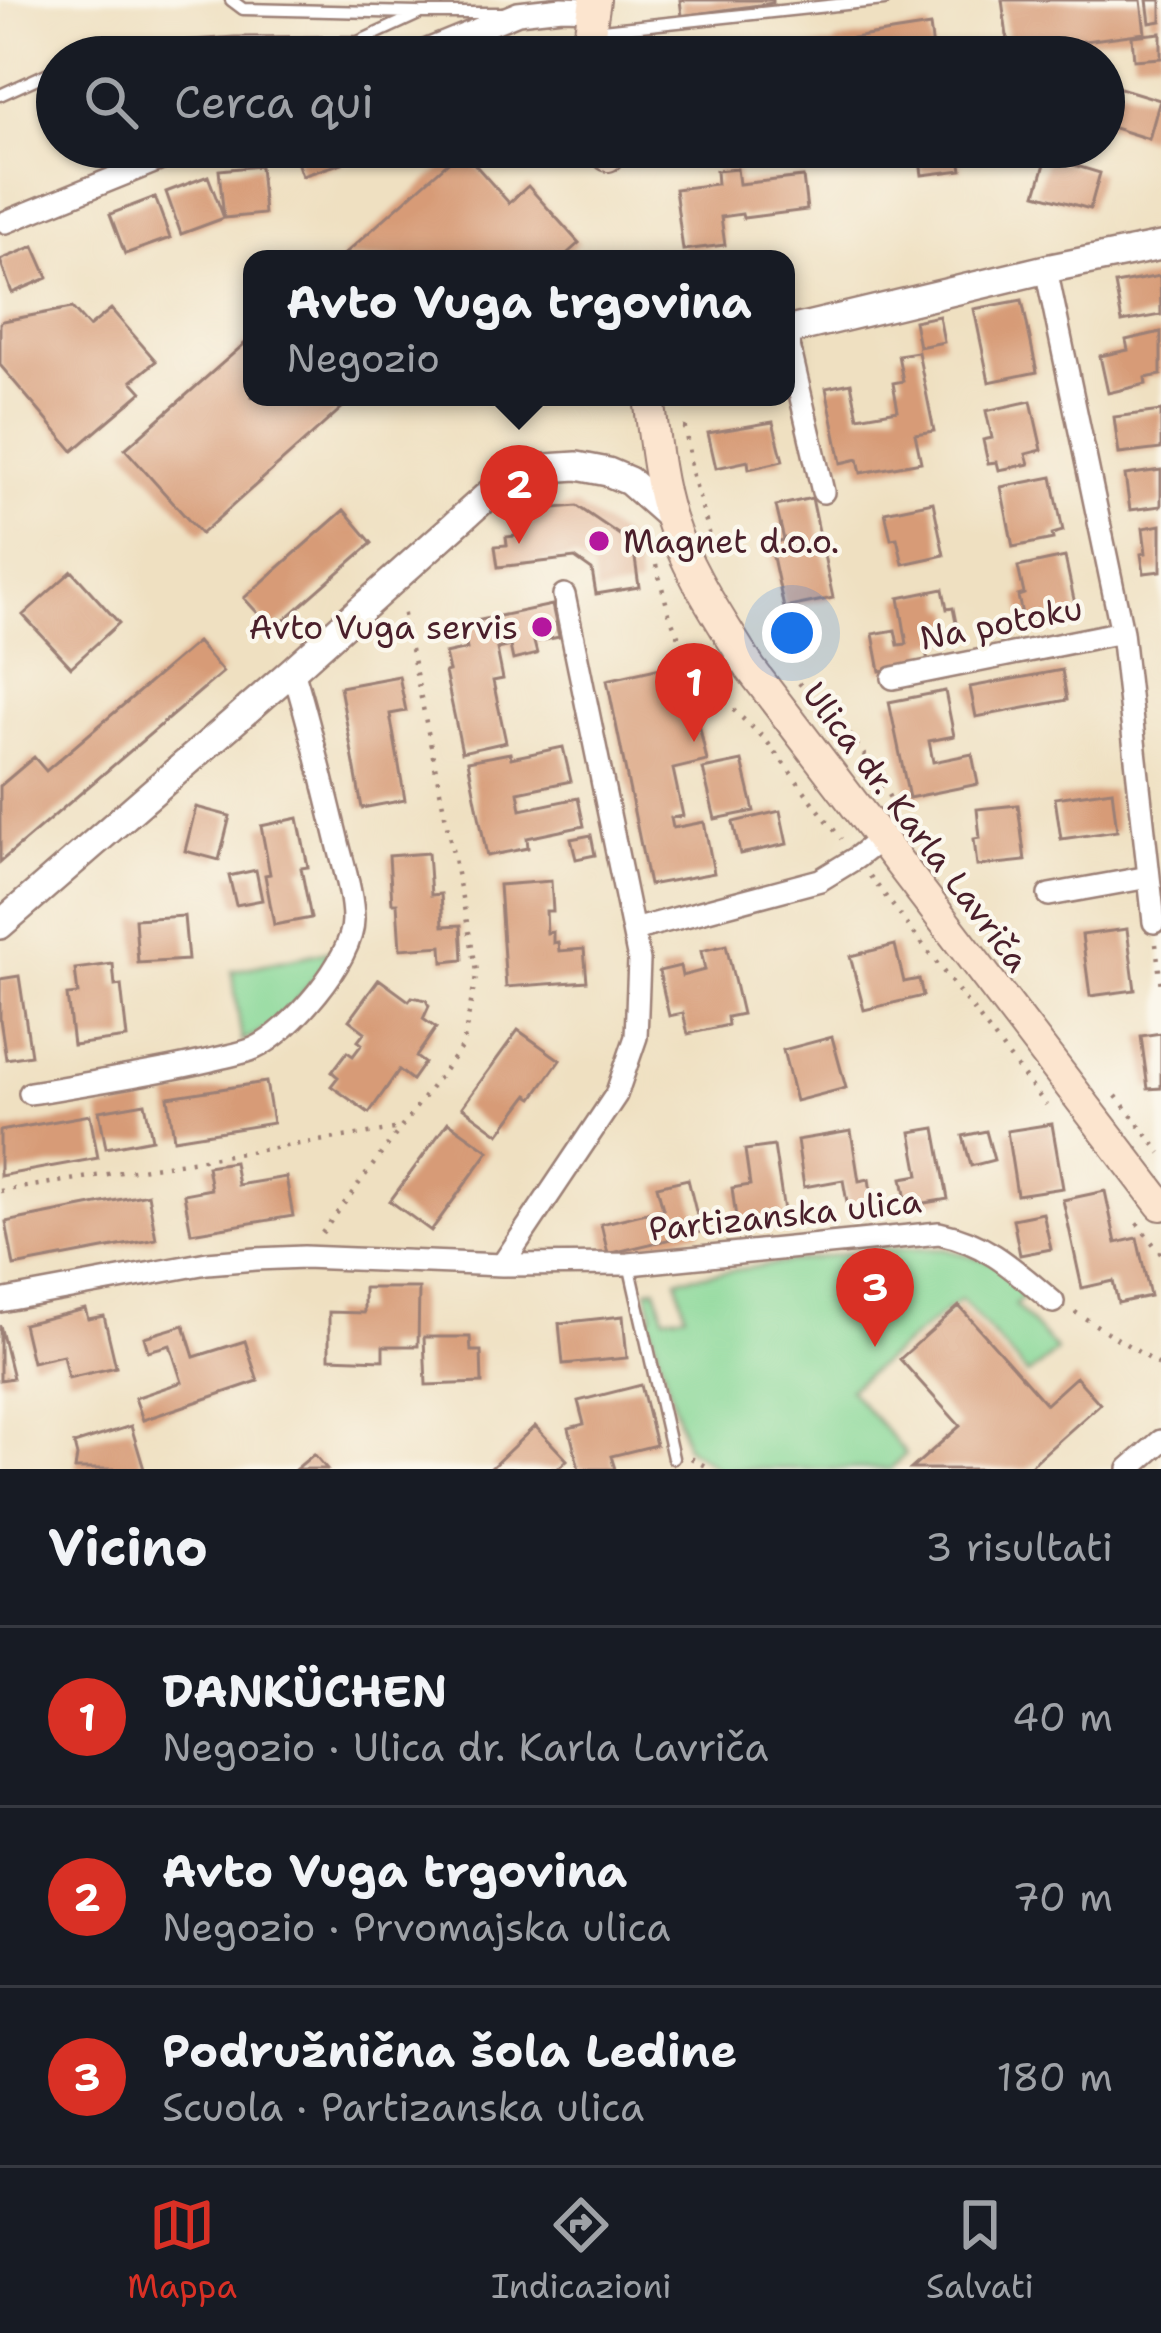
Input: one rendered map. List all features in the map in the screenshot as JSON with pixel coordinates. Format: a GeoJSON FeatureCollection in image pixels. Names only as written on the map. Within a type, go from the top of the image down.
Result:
{"type":"FeatureCollection","features":[{"type":"Feature","properties":{"kind":"main road","name":"Ulica dr. Karla Lavriča"},"geometry":{"type":"LineString","coordinates":[[651,406],[670,518],[699,584],[750,668],[867,849],[1146,1211]]}},
{"type":"Feature","properties":{"kind":"street"},"geometry":{"type":"LineString","coordinates":[[462,36],[518,13],[562,8],[593,24]]}},
{"type":"Feature","properties":{"kind":"street"},"geometry":{"type":"LineString","coordinates":[[6,223],[139,168]]}},
{"type":"Feature","properties":{"kind":"street"},"geometry":{"type":"LineString","coordinates":[[795,330],[1161,246]]}},
{"type":"Feature","properties":{"kind":"street"},"geometry":{"type":"LineString","coordinates":[[1046,269],[1122,632],[1154,922]]}},
{"type":"Feature","properties":{"kind":"street"},"geometry":{"type":"LineString","coordinates":[[795,371],[823,492]]}},
{"type":"Feature","properties":{"kind":"street"},"geometry":{"type":"LineString","coordinates":[[0,925],[516,470],[577,466],[608,472],[629,481],[670,518]]}},
{"type":"Feature","properties":{"kind":"street"},"geometry":{"type":"LineString","coordinates":[[502,1265],[616,1095],[636,1036],[639,959],[565,595]]}},
{"type":"Feature","properties":{"kind":"street","name":"Na potoku"},"geometry":{"type":"LineString","coordinates":[[893,678],[1122,632]]}},
{"type":"Feature","properties":{"kind":"street"},"geometry":{"type":"LineString","coordinates":[[30,1093],[253,1050],[296,1019],[339,960],[353,923],[348,888],[293,670]]}},
{"type":"Feature","properties":{"kind":"street"},"geometry":{"type":"LineString","coordinates":[[633,930],[820,880],[867,849]]}},
{"type":"Feature","properties":{"kind":"street"},"geometry":{"type":"LineString","coordinates":[[1049,895],[1149,877]]}},
{"type":"Feature","properties":{"kind":"street","name":"Partizanska ulica"},"geometry":{"type":"LineString","coordinates":[[0,1301],[207,1263],[304,1257],[502,1265],[629,1264],[939,1233],[965,1238],[995,1254],[1053,1302]]}},
{"type":"Feature","properties":{"kind":"street"},"geometry":{"type":"LineString","coordinates":[[1129,1469],[1161,1441]]}},
{"type":"Feature","properties":{"kind":"lane"},"geometry":{"type":"LineString","coordinates":[[231,0],[243,9],[518,13]]}},
{"type":"Feature","properties":{"kind":"lane"},"geometry":{"type":"LineString","coordinates":[[593,24],[884,0]]}},
{"type":"Feature","properties":{"kind":"lane"},"geometry":{"type":"LineString","coordinates":[[371,36],[421,13]]}},
{"type":"Feature","properties":{"kind":"lane"},"geometry":{"type":"LineString","coordinates":[[0,95],[36,79]]}},
{"type":"Feature","properties":{"kind":"lane"},"geometry":{"type":"LineString","coordinates":[[629,1264],[673,1459]]}},
{"type":"Feature","properties":{"kind":"path"},"geometry":{"type":"LineString","coordinates":[[685,428],[713,546]]}},
{"type":"Feature","properties":{"kind":"path"},"geometry":{"type":"LineString","coordinates":[[652,549],[670,617],[705,684],[765,739],[867,849],[1045,1103]]}},
{"type":"Feature","properties":{"kind":"path"},"geometry":{"type":"LineString","coordinates":[[304,1257],[463,1045],[477,971],[396,579]]}},
{"type":"Feature","properties":{"kind":"path"},"geometry":{"type":"LineString","coordinates":[[800,684],[850,735],[898,813]]}},
{"type":"Feature","properties":{"kind":"path"},"geometry":{"type":"LineString","coordinates":[[1154,922],[1161,986]]}},
{"type":"Feature","properties":{"kind":"path"},"geometry":{"type":"LineString","coordinates":[[0,1191],[400,1128]]}},
{"type":"Feature","properties":{"kind":"path"},"geometry":{"type":"LineString","coordinates":[[1146,1211],[1161,1254]]}},
{"type":"Feature","properties":{"kind":"path"},"geometry":{"type":"LineString","coordinates":[[1053,1302],[1161,1366]]}},
{"type":"Feature","properties":{"kind":"green space"},"geometry":{"type":"Polygon","coordinates":[[[334,950],[283,1014],[242,1041],[232,971],[334,950]]]}},
{"type":"Feature","properties":{"kind":"green space"},"geometry":{"type":"Polygon","coordinates":[[[875,1249],[944,1249],[1002,1264],[1029,1292],[1015,1305],[1057,1351],[1028,1375],[961,1299],[849,1389],[906,1454],[890,1469],[718,1469],[686,1447],[649,1319],[653,1313],[647,1290],[656,1287],[664,1316],[685,1314],[677,1279],[875,1249]]]}},
{"type":"Feature","properties":{"kind":"building"},"geometry":{"type":"Polygon","coordinates":[[[680,0],[773,0],[773,3],[682,16],[680,0]]]}},
{"type":"Feature","properties":{"kind":"building"},"geometry":{"type":"Polygon","coordinates":[[[1002,0],[1141,0],[1145,33],[1007,36],[1002,0]]]}},
{"type":"Feature","properties":{"kind":"building"},"geometry":{"type":"Polygon","coordinates":[[[1147,0],[1161,0],[1161,21],[1150,23],[1147,0]]]}},
{"type":"Feature","properties":{"kind":"building"},"geometry":{"type":"Polygon","coordinates":[[[930,26],[931,36],[866,36],[930,26]]]}},
{"type":"Feature","properties":{"kind":"building"},"geometry":{"type":"Polygon","coordinates":[[[1161,33],[1161,58],[1134,60],[1132,36],[1161,33]]]}},
{"type":"Feature","properties":{"kind":"building"},"geometry":{"type":"Polygon","coordinates":[[[1125,89],[1160,100],[1149,139],[1125,132],[1125,89]]]}},
{"type":"Feature","properties":{"kind":"building"},"geometry":{"type":"Polygon","coordinates":[[[260,168],[264,214],[224,218],[219,170],[260,168]]]}},
{"type":"Feature","properties":{"kind":"building"},"geometry":{"type":"Polygon","coordinates":[[[299,168],[327,168],[302,176],[299,168]]]}},
{"type":"Feature","properties":{"kind":"building"},"geometry":{"type":"Polygon","coordinates":[[[442,168],[478,168],[509,203],[528,186],[579,243],[571,250],[349,250],[442,168]]]}},
{"type":"Feature","properties":{"kind":"building"},"geometry":{"type":"Polygon","coordinates":[[[921,168],[962,170],[922,175],[921,168]]]}},
{"type":"Feature","properties":{"kind":"building"},"geometry":{"type":"Polygon","coordinates":[[[1044,168],[1100,173],[1090,209],[1036,194],[1044,168]]]}},
{"type":"Feature","properties":{"kind":"building"},"geometry":{"type":"Polygon","coordinates":[[[737,169],[739,184],[803,177],[807,210],[721,217],[725,245],[683,250],[675,189],[717,184],[716,171],[737,169]]]}},
{"type":"Feature","properties":{"kind":"building"},"geometry":{"type":"Polygon","coordinates":[[[208,176],[224,218],[181,234],[166,192],[208,176]]]}},
{"type":"Feature","properties":{"kind":"building"},"geometry":{"type":"Polygon","coordinates":[[[155,197],[170,238],[125,254],[110,214],[155,197]]]}},
{"type":"Feature","properties":{"kind":"building"},"geometry":{"type":"Polygon","coordinates":[[[34,246],[48,278],[12,293],[0,260],[34,246]]]}},
{"type":"Feature","properties":{"kind":"building"},"geometry":{"type":"Polygon","coordinates":[[[1160,276],[1161,315],[1122,322],[1115,284],[1160,276]]]}},
{"type":"Feature","properties":{"kind":"building"},"geometry":{"type":"Polygon","coordinates":[[[1022,300],[1037,372],[989,382],[974,309],[1022,300]]]}},
{"type":"Feature","properties":{"kind":"building"},"geometry":{"type":"Polygon","coordinates":[[[72,308],[89,327],[111,309],[156,361],[132,381],[142,392],[73,451],[0,365],[0,323],[72,308]]]}},
{"type":"Feature","properties":{"kind":"building"},"geometry":{"type":"Polygon","coordinates":[[[939,316],[944,342],[919,347],[914,321],[939,316]]]}},
{"type":"Feature","properties":{"kind":"building"},"geometry":{"type":"Polygon","coordinates":[[[1161,332],[1161,375],[1145,378],[1146,384],[1108,393],[1100,356],[1128,350],[1126,340],[1161,332]]]}},
{"type":"Feature","properties":{"kind":"building"},"geometry":{"type":"Polygon","coordinates":[[[243,345],[243,406],[344,406],[201,534],[125,449],[243,345]]]}},
{"type":"Feature","properties":{"kind":"building"},"geometry":{"type":"Polygon","coordinates":[[[918,352],[934,431],[915,434],[921,462],[861,473],[858,459],[841,463],[826,388],[851,383],[858,417],[898,410],[893,383],[903,381],[898,355],[918,352]]]}},
{"type":"Feature","properties":{"kind":"building"},"geometry":{"type":"Polygon","coordinates":[[[1031,401],[1042,450],[1026,454],[1029,464],[999,470],[997,462],[988,463],[983,440],[992,438],[986,411],[1031,401]]]}},
{"type":"Feature","properties":{"kind":"building"},"geometry":{"type":"Polygon","coordinates":[[[1161,411],[1161,449],[1119,454],[1114,417],[1161,411]]]}},
{"type":"Feature","properties":{"kind":"building"},"geometry":{"type":"Polygon","coordinates":[[[773,422],[783,461],[749,469],[748,461],[716,468],[708,433],[773,422]]]}},
{"type":"Feature","properties":{"kind":"building"},"geometry":{"type":"Polygon","coordinates":[[[1161,470],[1161,506],[1130,510],[1125,475],[1161,470]]]}},
{"type":"Feature","properties":{"kind":"building"},"geometry":{"type":"Polygon","coordinates":[[[1052,477],[1063,531],[1052,534],[1053,539],[1013,547],[1001,487],[1052,477]]]}},
{"type":"Feature","properties":{"kind":"building"},"geometry":{"type":"Polygon","coordinates":[[[812,498],[833,598],[784,608],[770,543],[784,540],[776,506],[812,498]]]}},
{"type":"Feature","properties":{"kind":"building"},"geometry":{"type":"Polygon","coordinates":[[[933,502],[944,555],[903,564],[885,512],[933,502]]]}},
{"type":"Feature","properties":{"kind":"building"},"geometry":{"type":"Polygon","coordinates":[[[577,506],[633,544],[639,587],[596,594],[592,570],[575,558],[498,567],[495,546],[507,545],[506,537],[516,536],[515,528],[534,519],[533,510],[577,506]]]}},
{"type":"Feature","properties":{"kind":"building"},"geometry":{"type":"Polygon","coordinates":[[[344,510],[372,543],[273,630],[244,598],[344,510]]]}},
{"type":"Feature","properties":{"kind":"building"},"geometry":{"type":"Polygon","coordinates":[[[1161,525],[1161,571],[1144,573],[1143,528],[1161,525]]]}},
{"type":"Feature","properties":{"kind":"building"},"geometry":{"type":"Polygon","coordinates":[[[1065,557],[1077,614],[1024,624],[1018,567],[1065,557]]]}},
{"type":"Feature","properties":{"kind":"building"},"geometry":{"type":"Polygon","coordinates":[[[72,571],[119,623],[71,667],[23,615],[72,571]]]}},
{"type":"Feature","properties":{"kind":"building"},"geometry":{"type":"Polygon","coordinates":[[[943,589],[947,609],[953,608],[959,638],[925,645],[928,662],[880,671],[873,634],[895,630],[898,645],[907,644],[899,598],[943,589]]]}},
{"type":"Feature","properties":{"kind":"building"},"geometry":{"type":"Polygon","coordinates":[[[552,605],[559,637],[534,642],[537,654],[513,660],[510,646],[497,649],[503,679],[493,681],[506,742],[462,752],[445,654],[467,649],[462,624],[552,605]]]}},
{"type":"Feature","properties":{"kind":"building"},"geometry":{"type":"Polygon","coordinates":[[[197,642],[223,672],[0,862],[0,786],[34,757],[46,771],[197,642]]]}},
{"type":"Feature","properties":{"kind":"building"},"geometry":{"type":"Polygon","coordinates":[[[665,667],[669,690],[682,687],[688,712],[696,710],[707,761],[673,769],[683,816],[671,818],[673,828],[704,822],[714,873],[649,885],[607,680],[665,667]]]}},
{"type":"Feature","properties":{"kind":"building"},"geometry":{"type":"Polygon","coordinates":[[[1062,670],[1067,700],[976,717],[970,687],[1062,670]]]}},
{"type":"Feature","properties":{"kind":"building"},"geometry":{"type":"Polygon","coordinates":[[[399,676],[406,711],[390,714],[405,800],[362,808],[340,687],[399,676]]]}},
{"type":"Feature","properties":{"kind":"building"},"geometry":{"type":"Polygon","coordinates":[[[945,691],[954,736],[929,741],[933,762],[972,754],[978,784],[909,798],[889,702],[945,691]]]}},
{"type":"Feature","properties":{"kind":"building"},"geometry":{"type":"Polygon","coordinates":[[[563,747],[571,781],[518,792],[521,810],[578,798],[584,826],[527,838],[528,848],[487,856],[468,761],[563,747]]]}},
{"type":"Feature","properties":{"kind":"building"},"geometry":{"type":"Polygon","coordinates":[[[742,761],[754,811],[715,819],[703,769],[742,761]]]}},
{"type":"Feature","properties":{"kind":"building"},"geometry":{"type":"Polygon","coordinates":[[[1112,790],[1117,831],[1061,839],[1055,798],[1112,790]]]}},
{"type":"Feature","properties":{"kind":"building"},"geometry":{"type":"Polygon","coordinates":[[[1018,805],[1025,861],[977,866],[977,809],[1018,805]]]}},
{"type":"Feature","properties":{"kind":"building"},"geometry":{"type":"Polygon","coordinates":[[[196,807],[230,816],[219,860],[185,851],[196,807]]]}},
{"type":"Feature","properties":{"kind":"building"},"geometry":{"type":"Polygon","coordinates":[[[780,811],[787,844],[740,854],[733,822],[780,811]]]}},
{"type":"Feature","properties":{"kind":"building"},"geometry":{"type":"Polygon","coordinates":[[[298,818],[311,918],[274,925],[261,826],[298,818]]]}},
{"type":"Feature","properties":{"kind":"building"},"geometry":{"type":"Polygon","coordinates":[[[591,835],[595,855],[576,859],[571,839],[591,835]]]}},
{"type":"Feature","properties":{"kind":"building"},"geometry":{"type":"Polygon","coordinates":[[[428,853],[431,895],[441,894],[443,926],[461,925],[463,960],[443,962],[442,946],[400,949],[389,856],[428,853]]]}},
{"type":"Feature","properties":{"kind":"building"},"geometry":{"type":"Polygon","coordinates":[[[256,870],[262,900],[236,905],[229,876],[256,870]]]}},
{"type":"Feature","properties":{"kind":"building"},"geometry":{"type":"Polygon","coordinates":[[[551,881],[553,911],[546,911],[547,933],[553,932],[559,951],[584,949],[587,981],[506,987],[499,885],[551,881]]]}},
{"type":"Feature","properties":{"kind":"building"},"geometry":{"type":"Polygon","coordinates":[[[184,916],[188,960],[138,963],[135,919],[184,916]]]}},
{"type":"Feature","properties":{"kind":"building"},"geometry":{"type":"Polygon","coordinates":[[[1127,929],[1135,990],[1090,996],[1082,935],[1127,929]]]}},
{"type":"Feature","properties":{"kind":"building"},"geometry":{"type":"Polygon","coordinates":[[[726,945],[742,1014],[727,1017],[728,1025],[688,1034],[683,1013],[669,1016],[659,971],[680,966],[682,976],[705,970],[701,951],[726,945]]]}},
{"type":"Feature","properties":{"kind":"building"},"geometry":{"type":"Polygon","coordinates":[[[895,945],[904,982],[919,979],[923,996],[864,1010],[850,956],[895,945]]]}},
{"type":"Feature","properties":{"kind":"building"},"geometry":{"type":"Polygon","coordinates":[[[113,964],[115,986],[121,985],[127,1038],[73,1045],[67,995],[78,994],[75,969],[113,964]]]}},
{"type":"Feature","properties":{"kind":"building"},"geometry":{"type":"Polygon","coordinates":[[[19,976],[31,1055],[6,1059],[0,979],[19,976]]]}},
{"type":"Feature","properties":{"kind":"building"},"geometry":{"type":"Polygon","coordinates":[[[379,979],[409,1001],[412,997],[426,1000],[429,1006],[423,1019],[436,1028],[416,1057],[424,1063],[412,1080],[399,1070],[369,1113],[331,1086],[338,1077],[332,1072],[347,1052],[353,1056],[362,1044],[358,1041],[365,1032],[349,1020],[379,979]]]}},
{"type":"Feature","properties":{"kind":"building"},"geometry":{"type":"Polygon","coordinates":[[[518,1030],[560,1060],[499,1134],[462,1107],[518,1030]]]}},
{"type":"Feature","properties":{"kind":"building"},"geometry":{"type":"Polygon","coordinates":[[[1161,1033],[1161,1088],[1148,1089],[1141,1036],[1161,1033]]]}},
{"type":"Feature","properties":{"kind":"building"},"geometry":{"type":"Polygon","coordinates":[[[832,1037],[846,1088],[796,1101],[783,1050],[832,1037]]]}},
{"type":"Feature","properties":{"kind":"building"},"geometry":{"type":"Polygon","coordinates":[[[266,1082],[273,1123],[174,1139],[168,1097],[266,1082]]]}},
{"type":"Feature","properties":{"kind":"building"},"geometry":{"type":"Polygon","coordinates":[[[145,1103],[152,1139],[106,1148],[99,1111],[145,1103]]]}},
{"type":"Feature","properties":{"kind":"building"},"geometry":{"type":"Polygon","coordinates":[[[90,1115],[98,1158],[0,1176],[0,1131],[90,1115]]]}},
{"type":"Feature","properties":{"kind":"building"},"geometry":{"type":"Polygon","coordinates":[[[448,1122],[489,1151],[431,1231],[390,1201],[448,1122]]]}},
{"type":"Feature","properties":{"kind":"building"},"geometry":{"type":"Polygon","coordinates":[[[1052,1124],[1063,1188],[1017,1195],[1007,1131],[1052,1124]]]}},
{"type":"Feature","properties":{"kind":"building"},"geometry":{"type":"Polygon","coordinates":[[[935,1128],[948,1199],[907,1206],[902,1178],[919,1175],[911,1132],[935,1128]]]}},
{"type":"Feature","properties":{"kind":"building"},"geometry":{"type":"Polygon","coordinates":[[[851,1131],[859,1181],[869,1179],[873,1205],[848,1208],[843,1180],[804,1187],[797,1140],[851,1131]]]}},
{"type":"Feature","properties":{"kind":"building"},"geometry":{"type":"Polygon","coordinates":[[[986,1131],[994,1160],[971,1166],[963,1136],[986,1131]]]}},
{"type":"Feature","properties":{"kind":"building"},"geometry":{"type":"Polygon","coordinates":[[[774,1146],[785,1218],[737,1225],[732,1188],[750,1185],[745,1150],[774,1146]]]}},
{"type":"Feature","properties":{"kind":"building"},"geometry":{"type":"Polygon","coordinates":[[[234,1162],[238,1185],[286,1177],[293,1216],[191,1233],[184,1194],[211,1189],[207,1166],[234,1162]]]}},
{"type":"Feature","properties":{"kind":"building"},"geometry":{"type":"Polygon","coordinates":[[[688,1179],[701,1232],[608,1254],[601,1224],[663,1209],[657,1186],[688,1179]]]}},
{"type":"Feature","properties":{"kind":"building"},"geometry":{"type":"Polygon","coordinates":[[[1105,1191],[1116,1243],[1137,1238],[1150,1296],[1118,1303],[1113,1281],[1082,1288],[1063,1200],[1105,1191]]]}},
{"type":"Feature","properties":{"kind":"building"},"geometry":{"type":"Polygon","coordinates":[[[148,1194],[156,1239],[14,1266],[6,1222],[148,1194]]]}},
{"type":"Feature","properties":{"kind":"building"},"geometry":{"type":"Polygon","coordinates":[[[1043,1213],[1051,1249],[1020,1255],[1013,1219],[1043,1213]]]}},
{"type":"Feature","properties":{"kind":"building"},"geometry":{"type":"Polygon","coordinates":[[[364,1288],[419,1288],[418,1346],[383,1346],[383,1360],[329,1358],[329,1312],[364,1313],[364,1288]]]}},
{"type":"Feature","properties":{"kind":"building"},"geometry":{"type":"Polygon","coordinates":[[[959,1306],[1046,1404],[1076,1377],[1100,1404],[1027,1469],[911,1469],[960,1426],[900,1359],[959,1306]]]}},
{"type":"Feature","properties":{"kind":"building"},"geometry":{"type":"Polygon","coordinates":[[[85,1309],[88,1319],[104,1316],[116,1367],[68,1378],[63,1355],[32,1362],[23,1324],[85,1309]]]}},
{"type":"Feature","properties":{"kind":"building"},"geometry":{"type":"Polygon","coordinates":[[[623,1316],[627,1358],[563,1364],[559,1323],[623,1316]]]}},
{"type":"Feature","properties":{"kind":"building"},"geometry":{"type":"Polygon","coordinates":[[[0,1325],[13,1378],[0,1380],[0,1325]]]}},
{"type":"Feature","properties":{"kind":"building"},"geometry":{"type":"Polygon","coordinates":[[[184,1325],[194,1357],[245,1341],[258,1381],[143,1420],[135,1398],[182,1382],[170,1345],[148,1351],[144,1337],[184,1325]]]}},
{"type":"Feature","properties":{"kind":"building"},"geometry":{"type":"Polygon","coordinates":[[[424,1337],[470,1337],[471,1351],[481,1351],[482,1383],[426,1385],[424,1337]]]}},
{"type":"Feature","properties":{"kind":"building"},"geometry":{"type":"Polygon","coordinates":[[[641,1385],[656,1445],[611,1456],[615,1469],[579,1469],[569,1428],[584,1424],[578,1401],[641,1385]]]}},
{"type":"Feature","properties":{"kind":"building"},"geometry":{"type":"Polygon","coordinates":[[[131,1426],[144,1469],[75,1469],[74,1444],[131,1426]]]}},
{"type":"Feature","properties":{"kind":"building"},"geometry":{"type":"Polygon","coordinates":[[[535,1426],[567,1460],[557,1469],[490,1469],[535,1426]]]}},
{"type":"Feature","properties":{"kind":"building"},"geometry":{"type":"Polygon","coordinates":[[[314,1454],[327,1469],[296,1469],[314,1454]]]}},
{"type":"Feature","properties":{"kind":"place","name":"Magnet d.o.o."},"geometry":{"type":"Point","coordinates":[599,541]}},
{"type":"Feature","properties":{"kind":"place","name":"Avto Vuga trgovina"},"geometry":{"type":"Point","coordinates":[519,544]}},
{"type":"Feature","properties":{"kind":"place","name":"Avto Vuga servis"},"geometry":{"type":"Point","coordinates":[542,627]}},
{"type":"Feature","properties":{"kind":"place","name":"DANKÜCHEN"},"geometry":{"type":"Point","coordinates":[694,742]}},
{"type":"Feature","properties":{"kind":"place","name":"Podružnična šola Ledine"},"geometry":{"type":"Point","coordinates":[875,1347]}}]}
